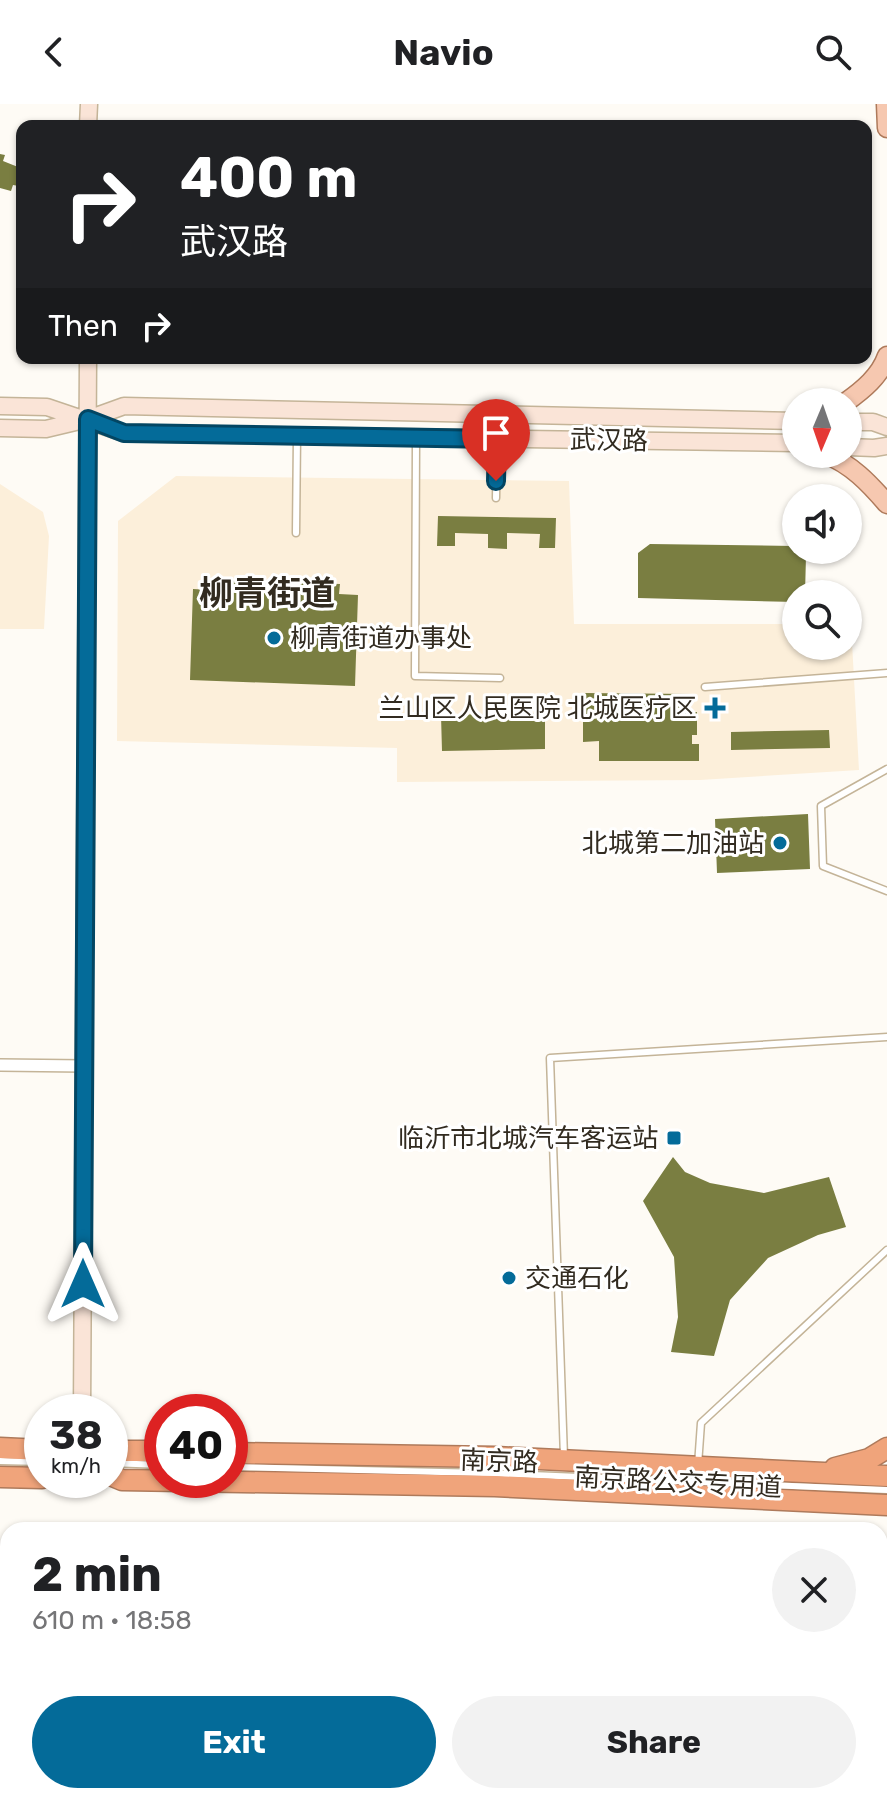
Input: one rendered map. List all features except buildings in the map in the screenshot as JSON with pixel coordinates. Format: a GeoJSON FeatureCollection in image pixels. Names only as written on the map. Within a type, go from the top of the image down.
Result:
{"type":"FeatureCollection","features":[{"type":"Feature","properties":{"kind":"highway"},"geometry":{"type":"LineString","coordinates":[[0,1448],[24,1449]]}},
{"type":"Feature","properties":{"kind":"highway"},"geometry":{"type":"LineString","coordinates":[[817,1473],[869,1459],[887,1448]]}},
{"type":"Feature","properties":{"kind":"highway","name":"南京路"},"geometry":{"type":"LineString","coordinates":[[248,1453],[565,1461],[887,1476]]}},
{"type":"Feature","properties":{"kind":"highway"},"geometry":{"type":"LineString","coordinates":[[0,1477],[24,1478]]}},
{"type":"Feature","properties":{"kind":"highway","name":"南京路"},"geometry":{"type":"LineString","coordinates":[[128,1480],[495,1486],[887,1505]]}},
{"type":"Feature","properties":{"kind":"main road"},"geometry":{"type":"LineString","coordinates":[[886,104],[887,128]]}},
{"type":"Feature","properties":{"kind":"main road"},"geometry":{"type":"LineString","coordinates":[[862,391],[883,367],[887,356]]}},
{"type":"Feature","properties":{"kind":"main road"},"geometry":{"type":"LineString","coordinates":[[82,1394],[88,364]]}},
{"type":"Feature","properties":{"kind":"main road","name":"武汉路"},"geometry":{"type":"LineString","coordinates":[[0,406],[47,407],[124,433],[782,443]]}},
{"type":"Feature","properties":{"kind":"main road","name":"武汉路"},"geometry":{"type":"LineString","coordinates":[[0,428],[46,429],[124,406],[782,421]]}},
{"type":"Feature","properties":{"kind":"main road"},"geometry":{"type":"LineString","coordinates":[[862,422],[887,427]]}},
{"type":"Feature","properties":{"kind":"main road"},"geometry":{"type":"LineString","coordinates":[[862,448],[887,446]]}},
{"type":"Feature","properties":{"kind":"main road"},"geometry":{"type":"LineString","coordinates":[[850,468],[866,480],[887,504]]}},
{"type":"Feature","properties":{"kind":"street"},"geometry":{"type":"LineString","coordinates":[[0,1065],[84,1066]]}},
{"type":"Feature","properties":{"kind":"lane"},"geometry":{"type":"LineString","coordinates":[[296,533],[297,435]]}},
{"type":"Feature","properties":{"kind":"lane"},"geometry":{"type":"LineString","coordinates":[[416,437],[415,676],[500,678]]}},
{"type":"Feature","properties":{"kind":"lane"},"geometry":{"type":"LineString","coordinates":[[496,498],[497,439]]}},
{"type":"Feature","properties":{"kind":"lane"},"geometry":{"type":"LineString","coordinates":[[705,687],[887,673]]}},
{"type":"Feature","properties":{"kind":"lane"},"geometry":{"type":"LineString","coordinates":[[887,769],[821,806],[823,866],[887,891]]}},
{"type":"Feature","properties":{"kind":"lane"},"geometry":{"type":"LineString","coordinates":[[565,1461],[550,1058],[887,1037]]}},
{"type":"Feature","properties":{"kind":"lane"},"geometry":{"type":"LineString","coordinates":[[698,1467],[701,1423],[887,1250]]}},
{"type":"Feature","properties":{"kind":"lane"},"geometry":{"type":"LineString","coordinates":[[0,1461],[24,1462]]}},
{"type":"Feature","properties":{"kind":"lane","name":"南京路公交专用道"},"geometry":{"type":"LineString","coordinates":[[248,1467],[483,1473],[887,1490]]}},
{"type":"Feature","properties":{"kind":"shaded area"},"geometry":{"type":"Polygon","coordinates":[[[176,476],[569,481],[574,624],[782,624],[782,660],[853,660],[859,770],[700,780],[397,782],[397,748],[117,741],[118,521],[176,476]]]}},
{"type":"Feature","properties":{"kind":"shaded area"},"geometry":{"type":"Polygon","coordinates":[[[0,484],[43,512],[49,536],[44,629],[0,629],[0,484]]]}},
{"type":"Feature","properties":{"kind":"place","name":"柳青街道办事处"},"geometry":{"type":"Point","coordinates":[274,638]}},
{"type":"Feature","properties":{"kind":"place","name":"兰山区人民医院 北城医疗区"},"geometry":{"type":"Point","coordinates":[715,708]}},
{"type":"Feature","properties":{"kind":"place","name":"北城第二加油站"},"geometry":{"type":"Point","coordinates":[780,843]}},
{"type":"Feature","properties":{"kind":"place","name":"临沂市北城汽车客运站"},"geometry":{"type":"Point","coordinates":[674,1138]}},
{"type":"Feature","properties":{"kind":"place","name":"交通石化"},"geometry":{"type":"Point","coordinates":[509,1278]}},
{"type":"Feature","properties":{"kind":"district","name":"柳青街道"},"geometry":{"type":"Point","coordinates":[267,593]}},
{"type":"Feature","properties":{"kind":"route"},"geometry":{"type":"LineString","coordinates":[[83,1284],[88,419],[124,433],[497,439],[496,481]]}}]}
